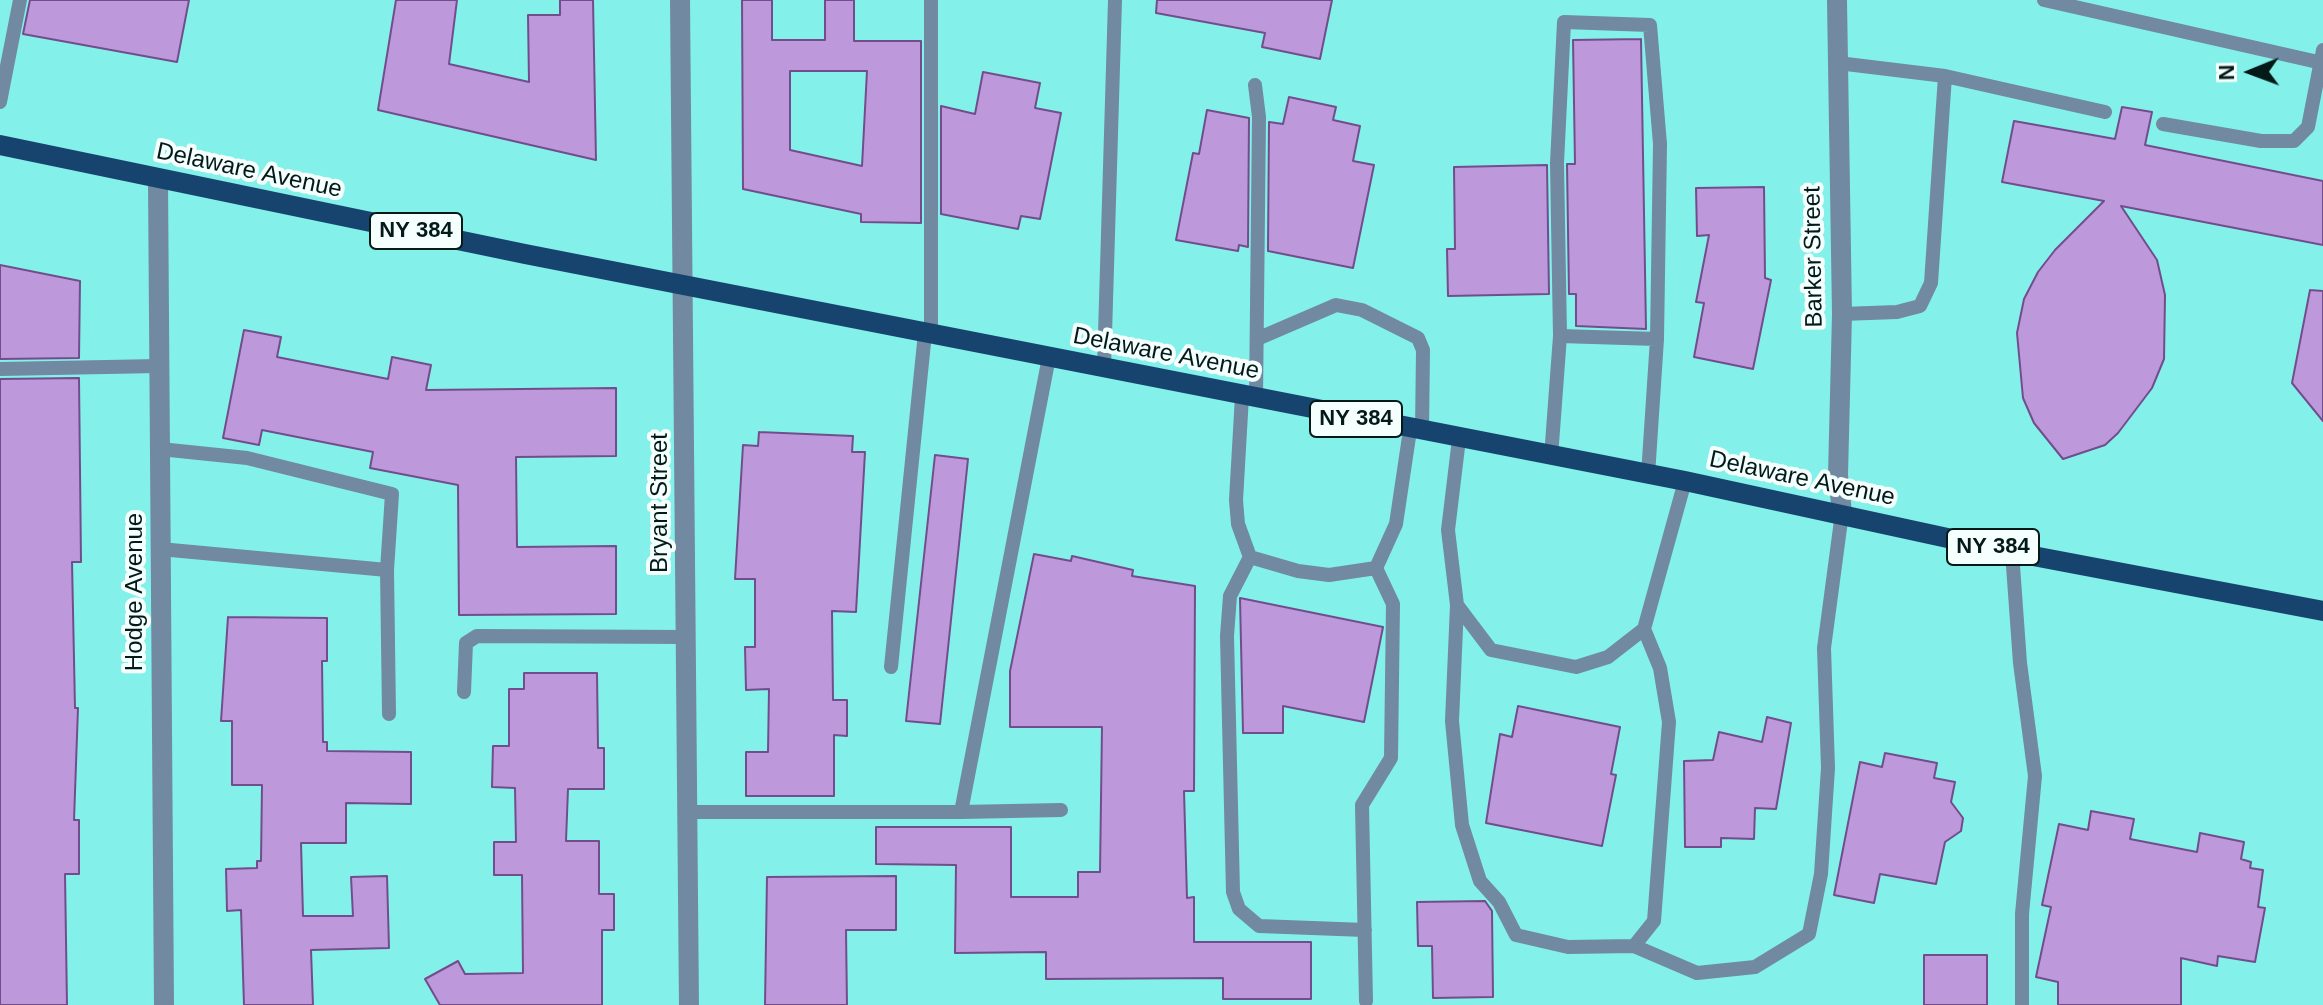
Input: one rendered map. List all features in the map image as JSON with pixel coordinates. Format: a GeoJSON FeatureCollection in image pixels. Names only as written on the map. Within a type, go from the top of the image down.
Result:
{"type":"FeatureCollection","features":[{"type":"Feature","properties":{"kind":"main road","name":"Delaware Avenue"},"geometry":{"type":"LineString","coordinates":[[0,145],[928,334],[1685,481],[2012,552],[2323,611]]}},
{"type":"Feature","properties":{"kind":"street","name":"Bryant Street"},"geometry":{"type":"LineString","coordinates":[[680,0],[689,1005]]}},
{"type":"Feature","properties":{"kind":"street","name":"Barker Street"},"geometry":{"type":"LineString","coordinates":[[1837,0],[1842,314],[1838,475],[1842,513]]}},
{"type":"Feature","properties":{"kind":"street","name":"Hodge Avenue"},"geometry":{"type":"LineString","coordinates":[[158,179],[164,1005]]}},
{"type":"Feature","properties":{"kind":"lane"},"geometry":{"type":"LineString","coordinates":[[0,102],[20,0]]}},
{"type":"Feature","properties":{"kind":"lane"},"geometry":{"type":"LineString","coordinates":[[891,667],[928,334],[931,0]]}},
{"type":"Feature","properties":{"kind":"lane"},"geometry":{"type":"LineString","coordinates":[[1104,368],[1115,0]]}},
{"type":"Feature","properties":{"kind":"lane"},"geometry":{"type":"LineString","coordinates":[[2044,0],[2322,57],[2308,127],[2294,141],[2261,141],[2163,124]]}},
{"type":"Feature","properties":{"kind":"lane"},"geometry":{"type":"LineString","coordinates":[[1551,457],[1560,336],[1557,163],[1564,22],[1650,25],[1660,144],[1657,339],[1648,475]]}},
{"type":"Feature","properties":{"kind":"lane"},"geometry":{"type":"LineString","coordinates":[[1838,63],[1945,76],[2105,112]]}},
{"type":"Feature","properties":{"kind":"lane"},"geometry":{"type":"LineString","coordinates":[[1842,314],[1897,312],[1920,306],[1931,283],[1945,76]]}},
{"type":"Feature","properties":{"kind":"lane"},"geometry":{"type":"LineString","coordinates":[[1255,85],[1259,117],[1257,339],[1236,500],[1238,524],[1250,557],[1230,596],[1227,636],[1233,892],[1239,909],[1259,926],[1365,930]]}},
{"type":"Feature","properties":{"kind":"lane"},"geometry":{"type":"LineString","coordinates":[[1257,339],[1336,305],[1362,310],[1418,338],[1423,350],[1416,431],[1396,524],[1376,568],[1393,604],[1391,758],[1362,805],[1366,1001]]}},
{"type":"Feature","properties":{"kind":"lane"},"geometry":{"type":"LineString","coordinates":[[1560,336],[1657,339]]}},
{"type":"Feature","properties":{"kind":"lane"},"geometry":{"type":"LineString","coordinates":[[961,812],[1049,357]]}},
{"type":"Feature","properties":{"kind":"lane"},"geometry":{"type":"LineString","coordinates":[[0,369],[159,366]]}},
{"type":"Feature","properties":{"kind":"lane"},"geometry":{"type":"LineString","coordinates":[[1459,439],[1448,530],[1457,605],[1452,721],[1462,825],[1480,881],[1499,902],[1516,935],[1568,947],[1634,946],[1697,973],[1755,967],[1809,934],[1821,874],[1828,768],[1824,648],[1842,513]]}},
{"type":"Feature","properties":{"kind":"lane"},"geometry":{"type":"LineString","coordinates":[[160,449],[247,458],[392,494],[387,570],[389,714]]}},
{"type":"Feature","properties":{"kind":"lane"},"geometry":{"type":"LineString","coordinates":[[1457,605],[1491,650],[1576,667],[1608,657],[1644,629],[1685,481]]}},
{"type":"Feature","properties":{"kind":"lane"},"geometry":{"type":"LineString","coordinates":[[160,549],[387,570]]}},
{"type":"Feature","properties":{"kind":"lane"},"geometry":{"type":"LineString","coordinates":[[2012,552],[2020,663],[2035,776],[2022,914],[2022,1005]]}},
{"type":"Feature","properties":{"kind":"lane"},"geometry":{"type":"LineString","coordinates":[[1250,557],[1298,571],[1329,575],[1376,568]]}},
{"type":"Feature","properties":{"kind":"lane"},"geometry":{"type":"LineString","coordinates":[[1634,946],[1654,921],[1669,722],[1660,668],[1644,629]]}},
{"type":"Feature","properties":{"kind":"lane"},"geometry":{"type":"LineString","coordinates":[[464,692],[466,643],[477,636],[687,637]]}},
{"type":"Feature","properties":{"kind":"lane"},"geometry":{"type":"LineString","coordinates":[[688,812],[1061,810]]}},
{"type":"Feature","properties":{"kind":"building"},"geometry":{"type":"Polygon","coordinates":[[[30,0],[189,0],[177,62],[23,34],[30,0]]]}},
{"type":"Feature","properties":{"kind":"building"},"geometry":{"type":"Polygon","coordinates":[[[396,0],[457,0],[449,64],[529,82],[528,15],[560,15],[560,0],[593,0],[596,160],[378,110],[396,0]]]}},
{"type":"Feature","properties":{"kind":"building"},"geometry":{"type":"Polygon","coordinates":[[[742,0],[772,0],[772,40],[825,40],[825,0],[854,0],[854,41],[921,41],[921,223],[861,222],[861,214],[743,189],[742,0]],[[790,71],[790,150],[862,166],[867,71],[790,71]]]}},
{"type":"Feature","properties":{"kind":"building"},"geometry":{"type":"Polygon","coordinates":[[[1157,0],[1332,0],[1320,59],[1262,47],[1265,33],[1156,13],[1157,0]]]}},
{"type":"Feature","properties":{"kind":"building"},"geometry":{"type":"Polygon","coordinates":[[[1641,39],[1646,329],[1576,326],[1576,294],[1569,294],[1567,164],[1575,164],[1573,40],[1641,39]]]}},
{"type":"Feature","properties":{"kind":"building"},"geometry":{"type":"Polygon","coordinates":[[[983,72],[1040,83],[1035,108],[1061,113],[1040,219],[1021,216],[1018,229],[941,214],[941,106],[975,114],[983,72]]]}},
{"type":"Feature","properties":{"kind":"building"},"geometry":{"type":"Polygon","coordinates":[[[1289,97],[1336,107],[1333,120],[1360,126],[1353,161],[1374,165],[1353,268],[1268,251],[1269,122],[1283,124],[1289,97]]]}},
{"type":"Feature","properties":{"kind":"building"},"geometry":{"type":"Polygon","coordinates":[[[2122,107],[2152,112],[2145,145],[2323,181],[2323,245],[2121,206],[2157,260],[2165,295],[2164,359],[2152,388],[2118,433],[2105,445],[2063,459],[2034,423],[2023,398],[2017,333],[2024,299],[2038,272],[2055,250],[2104,201],[2002,182],[2014,121],[2115,139],[2122,107]]]}},
{"type":"Feature","properties":{"kind":"building"},"geometry":{"type":"Polygon","coordinates":[[[1207,110],[1249,118],[1248,247],[1239,245],[1238,251],[1176,240],[1193,153],[1199,154],[1207,110]]]}},
{"type":"Feature","properties":{"kind":"building"},"geometry":{"type":"Polygon","coordinates":[[[1547,165],[1549,294],[1448,296],[1447,249],[1455,249],[1454,167],[1547,165]]]}},
{"type":"Feature","properties":{"kind":"building"},"geometry":{"type":"Polygon","coordinates":[[[1764,187],[1765,278],[1771,280],[1753,369],[1694,357],[1704,303],[1696,302],[1709,235],[1697,236],[1696,188],[1764,187]]]}},
{"type":"Feature","properties":{"kind":"building"},"geometry":{"type":"Polygon","coordinates":[[[0,265],[80,281],[79,358],[0,359],[0,265]]]}},
{"type":"Feature","properties":{"kind":"building"},"geometry":{"type":"Polygon","coordinates":[[[2310,290],[2323,291],[2323,421],[2292,383],[2310,290]]]}},
{"type":"Feature","properties":{"kind":"building"},"geometry":{"type":"Polygon","coordinates":[[[244,330],[281,337],[277,357],[388,379],[392,357],[431,365],[426,390],[616,388],[616,456],[516,457],[517,547],[616,546],[616,614],[459,615],[458,485],[370,468],[373,452],[262,430],[259,445],[223,438],[244,330]]]}},
{"type":"Feature","properties":{"kind":"building"},"geometry":{"type":"Polygon","coordinates":[[[79,378],[81,562],[72,562],[75,708],[78,708],[74,820],[79,820],[79,874],[65,874],[67,1005],[0,1005],[0,379],[79,378]]]}},
{"type":"Feature","properties":{"kind":"building"},"geometry":{"type":"Polygon","coordinates":[[[759,432],[853,436],[852,452],[865,452],[856,612],[832,611],[833,700],[847,700],[847,736],[834,735],[834,796],[746,796],[746,752],[768,752],[769,689],[746,690],[745,647],[755,647],[755,579],[735,579],[743,445],[758,446],[759,432]]]}},
{"type":"Feature","properties":{"kind":"building"},"geometry":{"type":"Polygon","coordinates":[[[935,455],[968,459],[940,724],[906,721],[935,455]]]}},
{"type":"Feature","properties":{"kind":"building"},"geometry":{"type":"Polygon","coordinates":[[[1034,554],[1071,561],[1072,556],[1133,570],[1132,576],[1195,586],[1194,791],[1184,791],[1187,898],[1194,897],[1194,942],[1311,942],[1311,999],[1223,999],[1223,978],[1046,979],[1046,952],[955,953],[956,865],[876,864],[876,827],[1011,827],[1011,897],[1078,897],[1078,872],[1100,872],[1102,727],[1010,727],[1010,671],[1034,554]]]}},
{"type":"Feature","properties":{"kind":"building"},"geometry":{"type":"Polygon","coordinates":[[[1240,598],[1383,627],[1364,722],[1283,706],[1283,733],[1243,733],[1240,598]]]}},
{"type":"Feature","properties":{"kind":"building"},"geometry":{"type":"Polygon","coordinates":[[[228,617],[327,618],[327,661],[322,661],[323,742],[327,742],[327,751],[411,752],[411,804],[346,803],[346,843],[301,843],[303,916],[353,916],[351,877],[387,876],[389,948],[311,950],[313,1005],[244,1005],[241,910],[227,911],[226,869],[257,868],[257,861],[261,861],[262,785],[232,785],[232,721],[221,721],[228,617]]]}},
{"type":"Feature","properties":{"kind":"building"},"geometry":{"type":"Polygon","coordinates":[[[524,673],[597,673],[598,748],[604,748],[604,789],[568,789],[566,841],[599,841],[599,894],[614,894],[614,930],[602,930],[602,1005],[440,1005],[425,979],[458,961],[465,974],[523,973],[522,875],[494,875],[494,842],[516,842],[515,788],[492,787],[493,746],[509,746],[509,689],[524,689],[524,673]]]}},
{"type":"Feature","properties":{"kind":"building"},"geometry":{"type":"Polygon","coordinates":[[[1518,706],[1620,727],[1611,774],[1616,775],[1602,846],[1486,823],[1500,734],[1512,737],[1518,706]]]}},
{"type":"Feature","properties":{"kind":"building"},"geometry":{"type":"Polygon","coordinates":[[[1767,717],[1791,723],[1776,809],[1755,808],[1754,839],[1721,838],[1721,847],[1685,847],[1684,761],[1713,760],[1719,732],[1762,742],[1767,717]]]}},
{"type":"Feature","properties":{"kind":"building"},"geometry":{"type":"Polygon","coordinates":[[[1885,753],[1937,763],[1934,778],[1955,782],[1951,802],[1963,818],[1961,831],[1945,842],[1936,884],[1880,874],[1874,903],[1834,895],[1860,762],[1882,767],[1885,753]]]}},
{"type":"Feature","properties":{"kind":"building"},"geometry":{"type":"Polygon","coordinates":[[[2091,811],[2134,819],[2130,839],[2197,852],[2200,833],[2244,842],[2241,859],[2251,862],[2250,868],[2263,870],[2258,907],[2265,908],[2255,962],[2218,956],[2217,966],[2181,958],[2181,1005],[2058,1005],[2058,982],[2036,977],[2051,907],[2042,905],[2059,824],[2088,830],[2091,811]]]}},
{"type":"Feature","properties":{"kind":"building"},"geometry":{"type":"Polygon","coordinates":[[[896,876],[896,930],[846,930],[847,1005],[765,1005],[767,877],[896,876]]]}},
{"type":"Feature","properties":{"kind":"building"},"geometry":{"type":"Polygon","coordinates":[[[1485,901],[1492,911],[1493,997],[1433,998],[1432,946],[1418,946],[1417,902],[1485,901]]]}},
{"type":"Feature","properties":{"kind":"building"},"geometry":{"type":"Polygon","coordinates":[[[1924,955],[1987,955],[1987,1005],[1924,1005],[1924,955]]]}}]}
